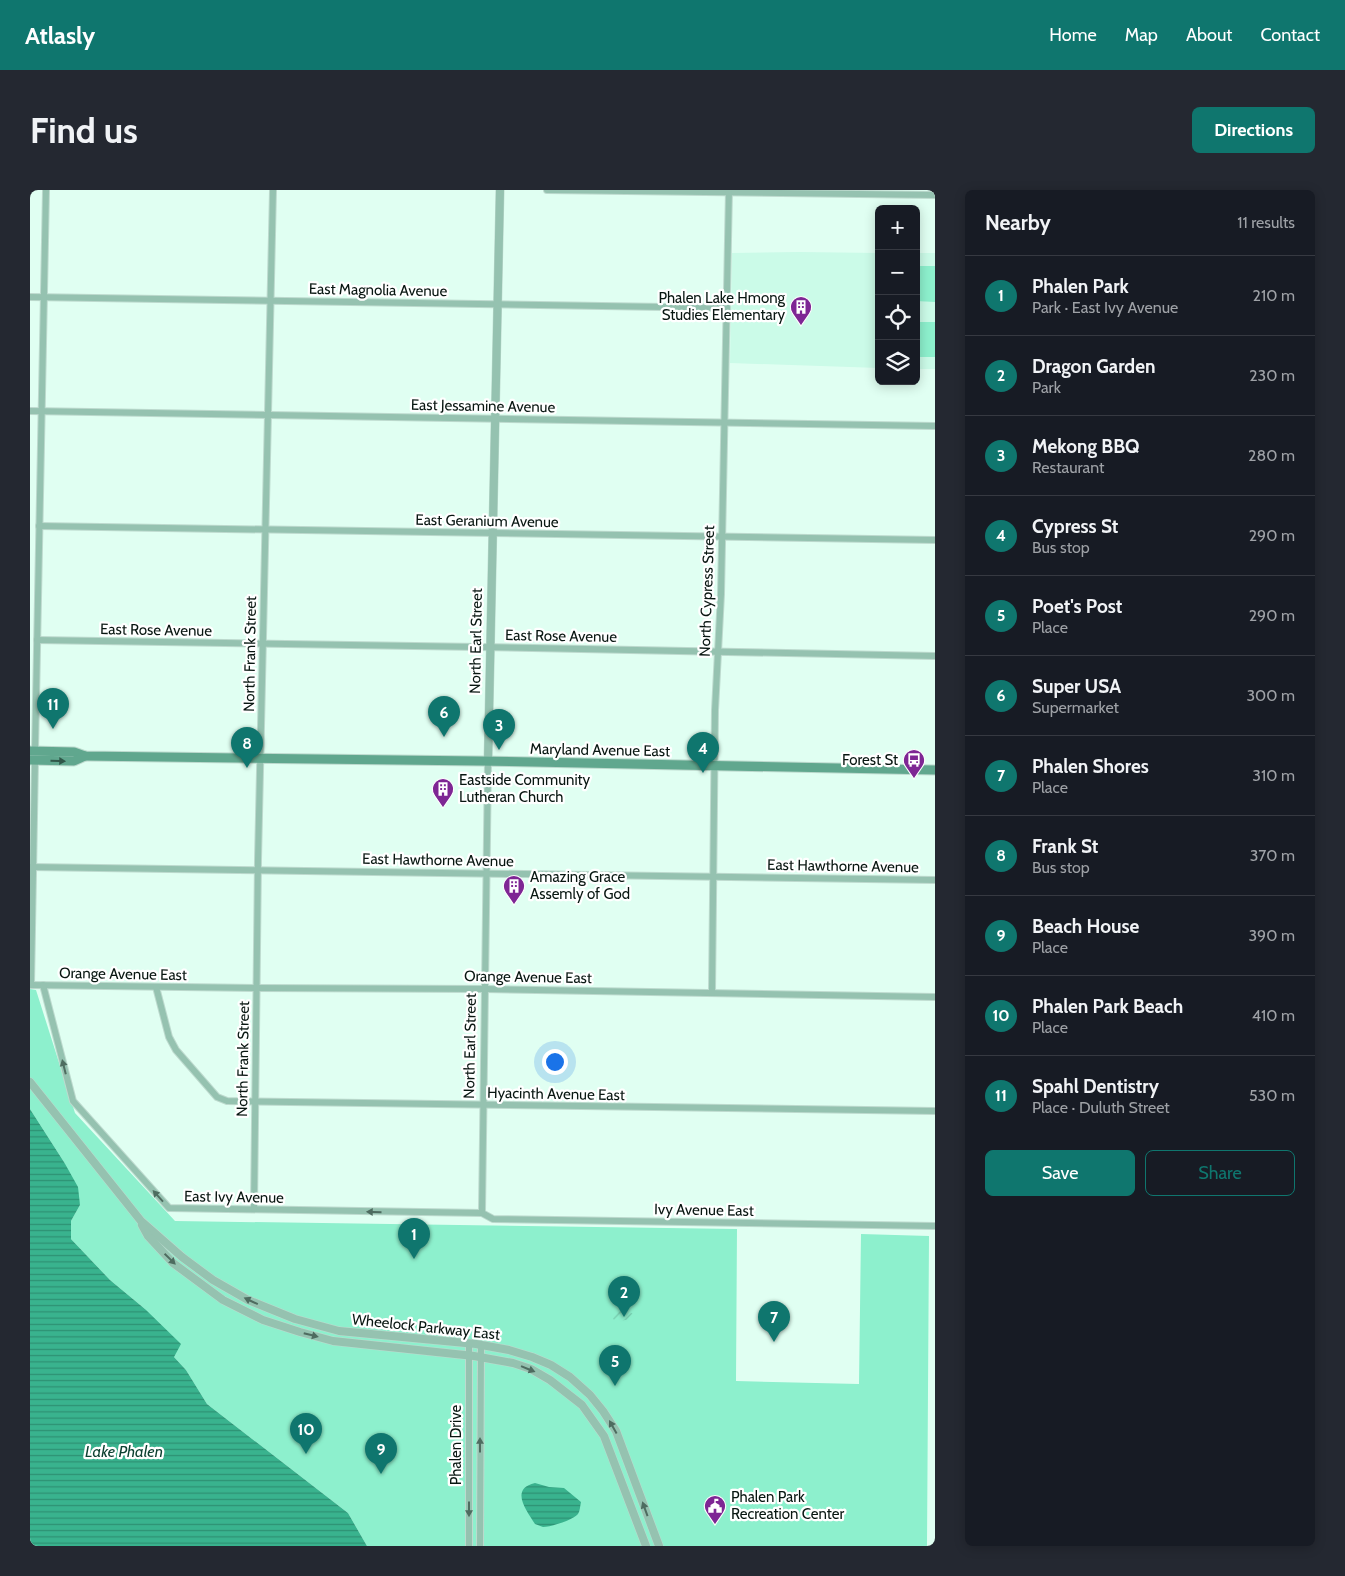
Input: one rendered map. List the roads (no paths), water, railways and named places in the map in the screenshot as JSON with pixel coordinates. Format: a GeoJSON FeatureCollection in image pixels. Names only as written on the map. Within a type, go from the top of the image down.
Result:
{"type":"FeatureCollection","features":[{"type":"Feature","properties":{"kind":"main road","name":"Maryland Avenue East"},"geometry":{"type":"LineString","coordinates":[[33,756],[74,752],[85,756],[488,761],[935,770]]}},
{"type":"Feature","properties":{"kind":"street"},"geometry":{"type":"LineString","coordinates":[[30,985],[33,756],[46,190]]}},
{"type":"Feature","properties":{"kind":"street","name":"North Frank Street"},"geometry":{"type":"LineString","coordinates":[[254,1210],[260,759],[273,190]]}},
{"type":"Feature","properties":{"kind":"street","name":"North Earl Street"},"geometry":{"type":"LineString","coordinates":[[482,1213],[486,873],[500,190]]}},
{"type":"Feature","properties":{"kind":"street"},"geometry":{"type":"LineString","coordinates":[[548,190],[935,195]]}},
{"type":"Feature","properties":{"kind":"street","name":"North Cypress Street"},"geometry":{"type":"LineString","coordinates":[[712,993],[715,765],[729,191]]}},
{"type":"Feature","properties":{"kind":"street","name":"East Magnolia Avenue"},"geometry":{"type":"LineString","coordinates":[[30,297],[727,308]]}},
{"type":"Feature","properties":{"kind":"street","name":"East Jessamine Avenue"},"geometry":{"type":"LineString","coordinates":[[30,411],[935,426]]}},
{"type":"Feature","properties":{"kind":"street","name":"East Geranium Avenue"},"geometry":{"type":"LineString","coordinates":[[39,526],[935,540]]}},
{"type":"Feature","properties":{"kind":"street","name":"East Rose Avenue"},"geometry":{"type":"LineString","coordinates":[[37,640],[935,656]]}},
{"type":"Feature","properties":{"kind":"street","name":"East Hawthorne Avenue"},"geometry":{"type":"LineString","coordinates":[[31,867],[935,880]]}},
{"type":"Feature","properties":{"kind":"street","name":"Orange Avenue East"},"geometry":{"type":"LineString","coordinates":[[30,985],[485,989],[935,997]]}},
{"type":"Feature","properties":{"kind":"street","name":"East Ivy Avenue"},"geometry":{"type":"LineString","coordinates":[[43,985],[73,1101],[169,1208],[473,1213]]}},
{"type":"Feature","properties":{"kind":"street","name":"Hyacinth Avenue East"},"geometry":{"type":"LineString","coordinates":[[156,987],[170,1037],[176,1050],[211,1091],[217,1097],[227,1101],[935,1111]]}},
{"type":"Feature","properties":{"kind":"street","name":"Wheelock Parkway East"},"geometry":{"type":"LineString","coordinates":[[30,1082],[140,1221],[182,1258],[248,1300],[295,1319],[339,1330],[481,1345],[509,1350],[532,1356],[552,1365],[570,1377],[590,1395],[616,1431],[659,1546]]}},
{"type":"Feature","properties":{"kind":"street","name":"Ivy Avenue East"},"geometry":{"type":"LineString","coordinates":[[473,1213],[482,1213],[493,1219],[935,1226]]}},
{"type":"Feature","properties":{"kind":"street","name":"Wheelock Parkway East"},"geometry":{"type":"LineString","coordinates":[[140,1221],[148,1236],[173,1263],[223,1300],[263,1320],[333,1340],[481,1357],[513,1363],[531,1369],[567,1392],[582,1405],[604,1436],[646,1546]]}},
{"type":"Feature","properties":{"kind":"street","name":"Phalen Drive"},"geometry":{"type":"LineString","coordinates":[[469,1344],[469,1546]]}},
{"type":"Feature","properties":{"kind":"street","name":"Phalen Drive"},"geometry":{"type":"LineString","coordinates":[[480,1546],[481,1345]]}},
{"type":"Feature","properties":{"kind":"water","name":"Lake Phalen"},"geometry":{"type":"Polygon","coordinates":[[[30,1109],[78,1187],[80,1205],[71,1221],[71,1239],[110,1280],[145,1309],[181,1344],[174,1357],[186,1370],[207,1404],[348,1513],[367,1546],[30,1546],[30,1109]]]}},
{"type":"Feature","properties":{"kind":"water"},"geometry":{"type":"Polygon","coordinates":[[[535,1483],[549,1487],[564,1488],[581,1502],[578,1514],[567,1521],[551,1526],[543,1527],[535,1524],[522,1501],[521,1495],[527,1486],[535,1483]]]}},
{"type":"Feature","properties":{"kind":"place","name":"Phalen Lake Hmong Studies Elementary"},"geometry":{"type":"Point","coordinates":[801,326]}},
{"type":"Feature","properties":{"kind":"place","name":"Spahl Dentistry"},"geometry":{"type":"Point","coordinates":[53,729]}},
{"type":"Feature","properties":{"kind":"place","name":"Super USA"},"geometry":{"type":"Point","coordinates":[444,737]}},
{"type":"Feature","properties":{"kind":"place","name":"Mekong BBQ"},"geometry":{"type":"Point","coordinates":[499,750]}},
{"type":"Feature","properties":{"kind":"place","name":"Frank St"},"geometry":{"type":"Point","coordinates":[247,768]}},
{"type":"Feature","properties":{"kind":"place","name":"Cypress St"},"geometry":{"type":"Point","coordinates":[703,773]}},
{"type":"Feature","properties":{"kind":"place","name":"Forest St"},"geometry":{"type":"Point","coordinates":[914,779]}},
{"type":"Feature","properties":{"kind":"place","name":"Eastside Community Lutheran Church"},"geometry":{"type":"Point","coordinates":[443,808]}},
{"type":"Feature","properties":{"kind":"place","name":"Amazing Grace Assemly of God"},"geometry":{"type":"Point","coordinates":[514,905]}},
{"type":"Feature","properties":{"kind":"place","name":"Phalen Park"},"geometry":{"type":"Point","coordinates":[414,1259]}},
{"type":"Feature","properties":{"kind":"place","name":"Dragon Garden"},"geometry":{"type":"Point","coordinates":[624,1317]}},
{"type":"Feature","properties":{"kind":"place","name":"Phalen Shores"},"geometry":{"type":"Point","coordinates":[774,1342]}},
{"type":"Feature","properties":{"kind":"place","name":"Poet's Post"},"geometry":{"type":"Point","coordinates":[615,1386]}},
{"type":"Feature","properties":{"kind":"place","name":"Phalen Park Beach"},"geometry":{"type":"Point","coordinates":[306,1454]}},
{"type":"Feature","properties":{"kind":"place","name":"Beach House"},"geometry":{"type":"Point","coordinates":[381,1474]}},
{"type":"Feature","properties":{"kind":"place","name":"Phalen Park Recreation Center"},"geometry":{"type":"Point","coordinates":[715,1525]}}]}
